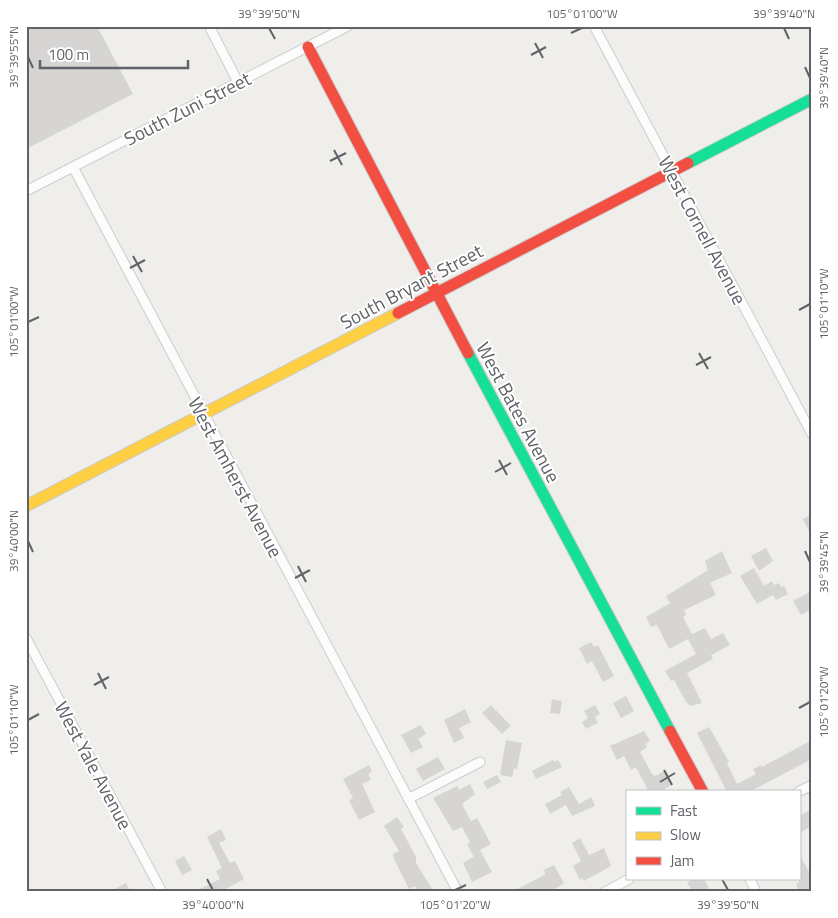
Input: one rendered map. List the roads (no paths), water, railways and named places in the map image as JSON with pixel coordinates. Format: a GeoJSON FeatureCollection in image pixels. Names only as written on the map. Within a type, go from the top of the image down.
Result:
{"type":"FeatureCollection","features":[{"type":"Feature","properties":{"kind":"street"},"geometry":{"type":"LineString","coordinates":[[209,26],[238,82]]}},
{"type":"Feature","properties":{"kind":"street","name":"South Zuni Street"},"geometry":{"type":"LineString","coordinates":[[26,191],[348,26]]}},
{"type":"Feature","properties":{"kind":"street","name":"West Cornell Avenue"},"geometry":{"type":"LineString","coordinates":[[594,26],[812,434]]}},
{"type":"Feature","properties":{"kind":"street","name":"West Bates Avenue"},"geometry":{"type":"LineString","coordinates":[[308,47],[436,293],[702,790]]}},
{"type":"Feature","properties":{"kind":"street","name":"South Bryant Street"},"geometry":{"type":"LineString","coordinates":[[26,506],[671,170],[812,99]]}},
{"type":"Feature","properties":{"kind":"street","name":"West Amherst Avenue"},"geometry":{"type":"LineString","coordinates":[[72,167],[458,892]]}},
{"type":"Feature","properties":{"kind":"street","name":"West Yale Avenue"},"geometry":{"type":"LineString","coordinates":[[26,638],[162,892]]}},
{"type":"Feature","properties":{"kind":"street"},"geometry":{"type":"LineString","coordinates":[[408,799],[480,762]]}},
{"type":"Feature","properties":{"kind":"street"},"geometry":{"type":"LineString","coordinates":[[800,791],[812,784]]}},
{"type":"Feature","properties":{"kind":"street"},"geometry":{"type":"LineString","coordinates":[[604,892],[627,880]]}},
{"type":"Feature","properties":{"kind":"street"},"geometry":{"type":"LineString","coordinates":[[750,880],[756,892]]}}]}
